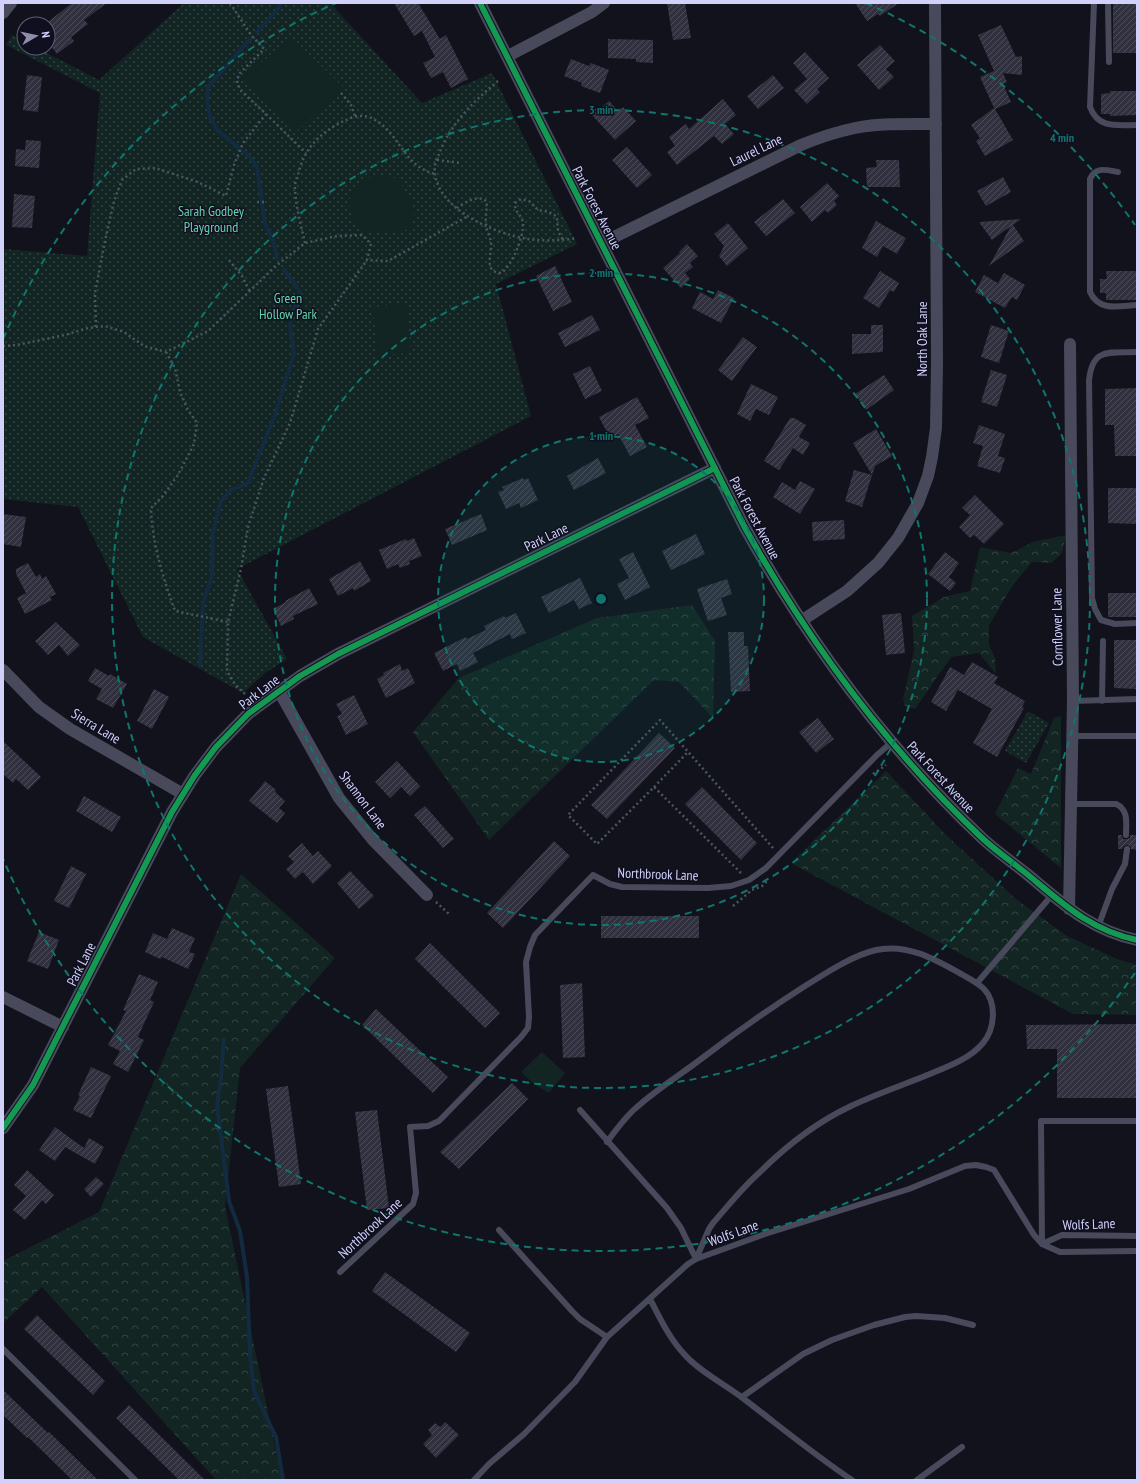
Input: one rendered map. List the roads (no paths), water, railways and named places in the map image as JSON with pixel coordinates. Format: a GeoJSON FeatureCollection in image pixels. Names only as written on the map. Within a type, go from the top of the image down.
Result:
{"type":"FeatureCollection","features":[{"type":"Feature","properties":{"kind":"street"},"geometry":{"type":"LineString","coordinates":[[3,13],[11,3]]}},
{"type":"Feature","properties":{"kind":"street","name":"Park Forest Avenue"},"geometry":{"type":"LineString","coordinates":[[480,3],[751,540],[800,622],[874,721],[935,790],[983,838],[1069,909],[1098,927],[1122,937],[1137,940]]}},
{"type":"Feature","properties":{"kind":"street"},"geometry":{"type":"LineString","coordinates":[[508,56],[592,12],[604,3]]}},
{"type":"Feature","properties":{"kind":"street","name":"North Oak Lane"},"geometry":{"type":"LineString","coordinates":[[800,622],[846,591],[878,563],[898,538],[918,503],[928,476],[932,457],[936,420],[937,356],[935,3]]}},
{"type":"Feature","properties":{"kind":"street","name":"Laurel Lane"},"geometry":{"type":"LineString","coordinates":[[602,243],[801,144],[855,128],[888,124],[936,124]]}},
{"type":"Feature","properties":{"kind":"street","name":"Cornflower Lane"},"geometry":{"type":"LineString","coordinates":[[1069,909],[1073,701],[1070,344]]}},
{"type":"Feature","properties":{"kind":"street","name":"Park Lane"},"geometry":{"type":"LineString","coordinates":[[3,1128],[33,1085],[172,812],[195,774],[216,747],[248,714],[300,676],[338,654],[715,468]]}},
{"type":"Feature","properties":{"kind":"street","name":"Sierra Lane"},"geometry":{"type":"LineString","coordinates":[[3,670],[39,707],[70,729],[183,794]]}},
{"type":"Feature","properties":{"kind":"street","name":"Shannon Lane"},"geometry":{"type":"LineString","coordinates":[[279,691],[339,798],[373,840],[427,895]]}},
{"type":"Feature","properties":{"kind":"street"},"geometry":{"type":"LineString","coordinates":[[3,997],[63,1027]]}},
{"type":"Feature","properties":{"kind":"lane"},"geometry":{"type":"LineString","coordinates":[[1094,3],[1090,107],[1093,115],[1102,123],[1113,125],[1137,125]]}},
{"type":"Feature","properties":{"kind":"lane"},"geometry":{"type":"LineString","coordinates":[[1108,3],[1109,62]]}},
{"type":"Feature","properties":{"kind":"lane"},"geometry":{"type":"LineString","coordinates":[[1118,172],[1103,169],[1097,170],[1092,174],[1090,180],[1090,292],[1093,299],[1103,306],[1137,305]]}},
{"type":"Feature","properties":{"kind":"lane"},"geometry":{"type":"LineString","coordinates":[[1137,352],[1102,354],[1095,359],[1090,369],[1089,381],[1093,604],[1101,620],[1115,624],[1137,623]]}},
{"type":"Feature","properties":{"kind":"lane"},"geometry":{"type":"LineString","coordinates":[[1102,701],[1103,641]]}},
{"type":"Feature","properties":{"kind":"lane"},"geometry":{"type":"LineString","coordinates":[[1073,701],[1137,700]]}},
{"type":"Feature","properties":{"kind":"lane"},"geometry":{"type":"LineString","coordinates":[[1072,736],[1137,736]]}},
{"type":"Feature","properties":{"kind":"lane","name":"Northbrook Lane"},"geometry":{"type":"LineString","coordinates":[[340,1272],[414,1204],[416,1192],[410,1127],[428,1126],[439,1121],[528,1028],[529,1017],[526,962],[535,935],[593,875],[610,884],[622,887],[708,888],[731,886],[749,880],[766,868],[877,755],[892,742]]}},
{"type":"Feature","properties":{"kind":"lane"},"geometry":{"type":"LineString","coordinates":[[1071,804],[1116,804],[1122,807],[1125,811],[1126,835]]}},
{"type":"Feature","properties":{"kind":"lane"},"geometry":{"type":"LineString","coordinates":[[1098,927],[1112,889],[1125,864],[1127,849]]}},
{"type":"Feature","properties":{"kind":"lane"},"geometry":{"type":"LineString","coordinates":[[977,984],[1052,895]]}},
{"type":"Feature","properties":{"kind":"lane"},"geometry":{"type":"LineString","coordinates":[[607,1142],[636,1107],[756,1018],[822,976],[857,957],[875,950],[888,949],[920,952],[944,964],[984,989],[989,996],[992,1005],[992,1022],[989,1033],[983,1043],[965,1058],[945,1068],[851,1106],[830,1117],[773,1159],[757,1174],[708,1229],[696,1259]]}},
{"type":"Feature","properties":{"kind":"lane"},"geometry":{"type":"LineString","coordinates":[[580,1110],[674,1217],[696,1259]]}},
{"type":"Feature","properties":{"kind":"lane"},"geometry":{"type":"LineString","coordinates":[[1042,1244],[1042,1121],[1137,1121]]}},
{"type":"Feature","properties":{"kind":"lane","name":"Wolfs Lane"},"geometry":{"type":"LineString","coordinates":[[474,1480],[489,1464],[524,1434],[575,1382],[607,1337],[650,1300],[688,1264],[696,1259],[765,1234],[909,1189],[956,1168],[971,1165],[986,1167],[994,1170],[1030,1230],[1042,1244],[1060,1252],[1137,1252]]}},
{"type":"Feature","properties":{"kind":"lane"},"geometry":{"type":"LineString","coordinates":[[499,1230],[580,1319],[607,1337]]}},
{"type":"Feature","properties":{"kind":"lane","name":"Wolfs Lane"},"geometry":{"type":"LineString","coordinates":[[1042,1244],[1062,1235],[1137,1236]]}},
{"type":"Feature","properties":{"kind":"lane"},"geometry":{"type":"LineString","coordinates":[[650,1300],[662,1323],[683,1353],[694,1364],[742,1397],[830,1466],[852,1480]]}},
{"type":"Feature","properties":{"kind":"lane"},"geometry":{"type":"LineString","coordinates":[[742,1397],[803,1354],[832,1340],[874,1324],[916,1316],[945,1318],[973,1325]]}},
{"type":"Feature","properties":{"kind":"lane"},"geometry":{"type":"LineString","coordinates":[[3,1349],[135,1480]]}},
{"type":"Feature","properties":{"kind":"lane"},"geometry":{"type":"LineString","coordinates":[[917,1480],[962,1447]]}},
{"type":"Feature","properties":{"kind":"waterway"},"geometry":{"type":"LineString","coordinates":[[257,32],[278,9],[281,3]]}},
{"type":"Feature","properties":{"kind":"waterway"},"geometry":{"type":"LineString","coordinates":[[250,39],[208,87],[207,101],[210,117],[217,130],[250,157],[257,167],[265,224],[273,240],[277,258]]}},
{"type":"Feature","properties":{"kind":"waterway"},"geometry":{"type":"LineString","coordinates":[[200,665],[203,604],[212,576],[213,532],[221,501],[231,490],[248,483],[275,415],[294,354],[290,326],[292,313],[300,293],[284,270]]}},
{"type":"Feature","properties":{"kind":"waterway"},"geometry":{"type":"LineString","coordinates":[[224,1039],[217,1105],[229,1201],[240,1231],[247,1277],[250,1354],[254,1391],[276,1437],[283,1480]]}},
{"type":"Feature","properties":{"kind":"park label","name":"Sarah Godbey Playground"},"geometry":{"type":"Point","coordinates":[211,220]}},
{"type":"Feature","properties":{"kind":"park label","name":"Green Hollow Park"},"geometry":{"type":"Point","coordinates":[288,306]}}]}
